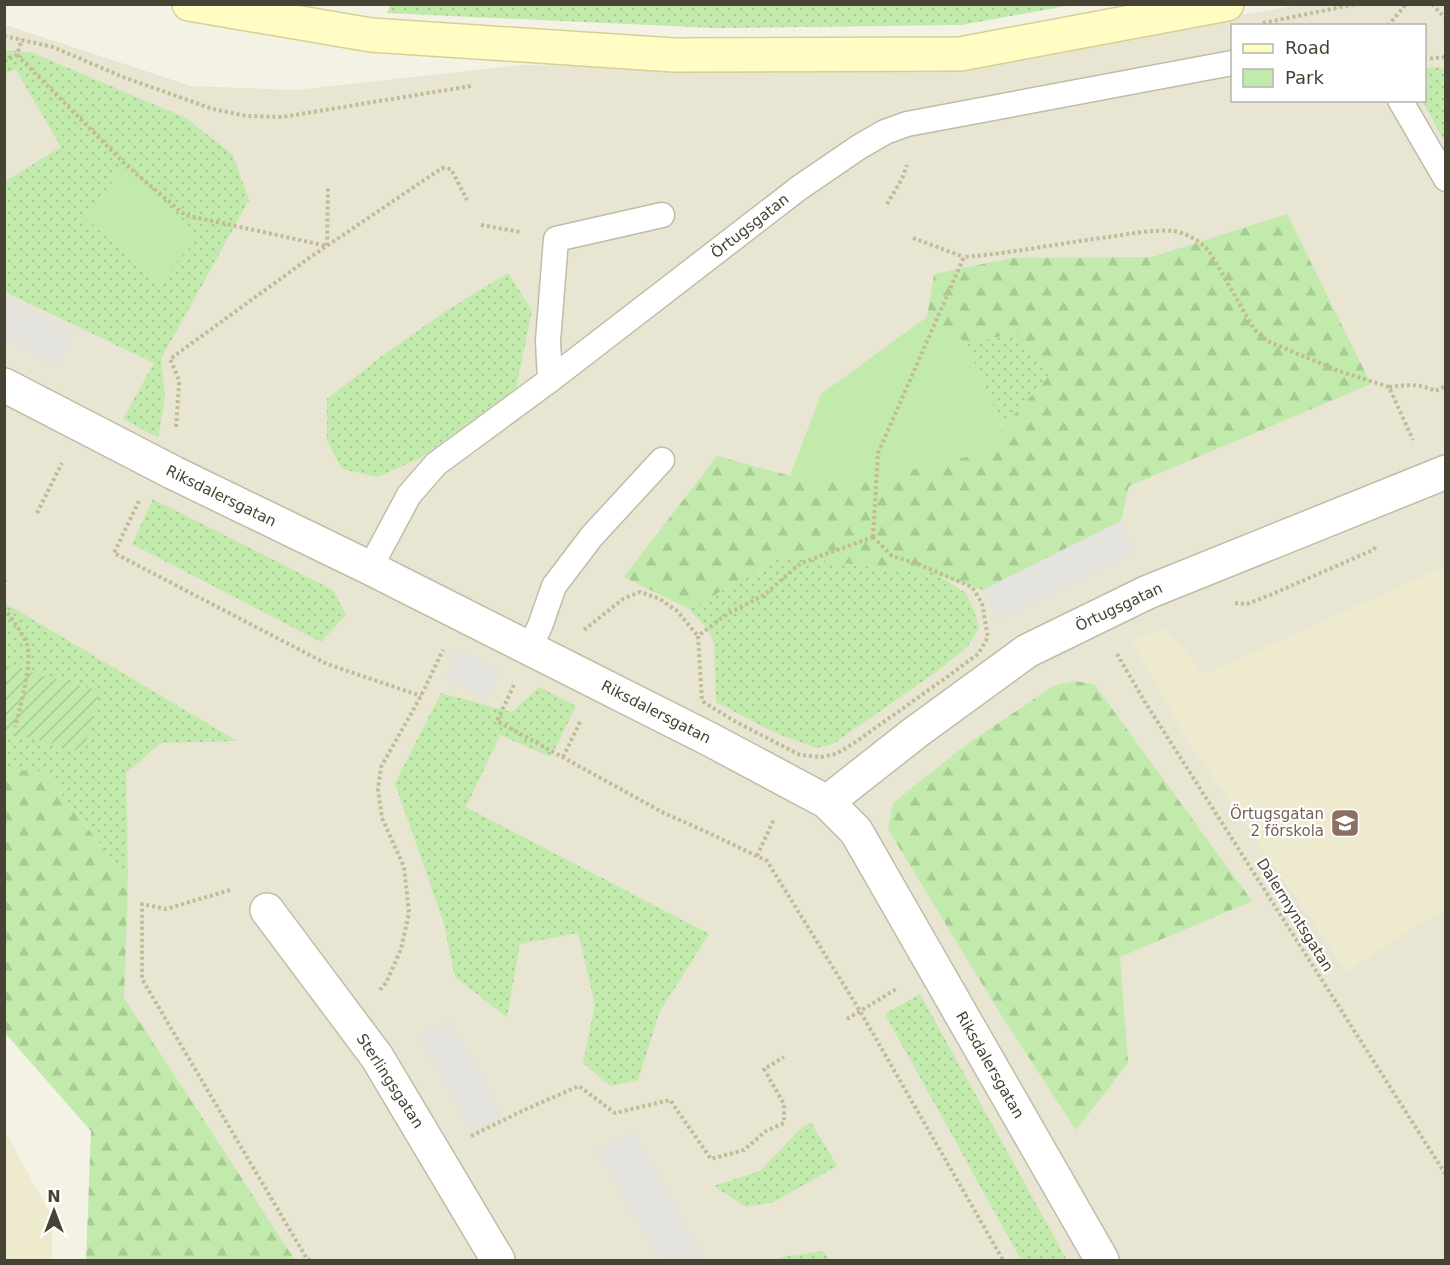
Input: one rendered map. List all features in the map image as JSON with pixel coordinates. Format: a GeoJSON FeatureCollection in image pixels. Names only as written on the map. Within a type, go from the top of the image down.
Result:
{"type":"FeatureCollection","features":[{"type":"Feature","properties":{"kind":"main road"},"geometry":{"type":"LineString","coordinates":[[189,4],[371,35],[674,55],[960,54],[1227,4]]}},
{"type":"Feature","properties":{"kind":"street","name":"Riksdalersgatan"},"geometry":{"type":"LineString","coordinates":[[4,385],[174,473],[370,568],[711,740],[827,802],[856,831],[1102,1260]]}},
{"type":"Feature","properties":{"kind":"street","name":"Örtugsgatan"},"geometry":{"type":"LineString","coordinates":[[827,802],[915,732],[1027,651],[1148,592],[1446,472]]}},
{"type":"Feature","properties":{"kind":"street","name":"Sterlingsgatan"},"geometry":{"type":"LineString","coordinates":[[267,910],[377,1057],[498,1260]]}},
{"type":"Feature","properties":{"kind":"lane","name":"Örtugsgatan"},"geometry":{"type":"LineString","coordinates":[[370,568],[408,495],[436,464],[550,380],[799,188],[859,147],[885,132],[907,124],[1231,63]]}},
{"type":"Feature","properties":{"kind":"lane"},"geometry":{"type":"LineString","coordinates":[[1401,102],[1446,179]]}},
{"type":"Feature","properties":{"kind":"lane"},"geometry":{"type":"LineString","coordinates":[[550,380],[548,340],[556,239],[662,215]]}},
{"type":"Feature","properties":{"kind":"lane"},"geometry":{"type":"LineString","coordinates":[[529,649],[554,586],[592,536],[662,460]]}},
{"type":"Feature","properties":{"kind":"path"},"geometry":{"type":"LineString","coordinates":[[1261,23],[1356,4]]}},
{"type":"Feature","properties":{"kind":"path"},"geometry":{"type":"LineString","coordinates":[[1390,24],[1406,4]]}},
{"type":"Feature","properties":{"kind":"path"},"geometry":{"type":"LineString","coordinates":[[1432,4],[1446,19]]}},
{"type":"Feature","properties":{"kind":"path"},"geometry":{"type":"LineString","coordinates":[[4,61],[17,55],[22,39]]}},
{"type":"Feature","properties":{"kind":"path"},"geometry":{"type":"LineString","coordinates":[[17,55],[126,165],[185,215],[327,246]]}},
{"type":"Feature","properties":{"kind":"path"},"geometry":{"type":"LineString","coordinates":[[1426,59],[1446,57]]}},
{"type":"Feature","properties":{"kind":"path"},"geometry":{"type":"LineString","coordinates":[[887,204],[902,179],[908,163]]}},
{"type":"Feature","properties":{"kind":"path"},"geometry":{"type":"LineString","coordinates":[[174,473],[179,384],[170,359],[327,246],[442,168],[451,169],[466,200]]}},
{"type":"Feature","properties":{"kind":"path"},"geometry":{"type":"LineString","coordinates":[[327,246],[328,188]]}},
{"type":"Feature","properties":{"kind":"path"},"geometry":{"type":"LineString","coordinates":[[913,238],[964,257],[998,255],[1143,232],[1173,231],[1191,237],[1209,250],[1254,328],[1267,340],[1339,371],[1389,387],[1414,384],[1435,391],[1446,386]]}},
{"type":"Feature","properties":{"kind":"path"},"geometry":{"type":"LineString","coordinates":[[580,633],[623,599],[640,592],[660,599],[677,611],[698,636],[702,701],[736,722],[800,755],[821,757],[836,754],[854,743],[978,654],[988,637],[982,603],[972,587],[918,564],[892,556],[873,537],[878,453],[964,257]]}},
{"type":"Feature","properties":{"kind":"path"},"geometry":{"type":"LineString","coordinates":[[1389,387],[1416,445]]}},
{"type":"Feature","properties":{"kind":"path"},"geometry":{"type":"LineString","coordinates":[[37,513],[66,453]]}},
{"type":"Feature","properties":{"kind":"path"},"geometry":{"type":"LineString","coordinates":[[143,494],[114,553],[327,664],[421,696]]}},
{"type":"Feature","properties":{"kind":"path"},"geometry":{"type":"LineString","coordinates":[[698,636],[727,614],[764,595],[801,563],[873,537]]}},
{"type":"Feature","properties":{"kind":"path"},"geometry":{"type":"LineString","coordinates":[[4,608],[27,646],[24,693],[15,727]]}},
{"type":"Feature","properties":{"kind":"path"},"geometry":{"type":"LineString","coordinates":[[345,1014],[367,1002],[386,983],[401,949],[409,913],[404,867],[382,818],[378,789],[381,767],[421,696],[445,645]]}},
{"type":"Feature","properties":{"kind":"path","name":"Dalermyntsgatan"},"geometry":{"type":"LineString","coordinates":[[1113,647],[1145,702],[1446,1174]]}},
{"type":"Feature","properties":{"kind":"path"},"geometry":{"type":"LineString","coordinates":[[516,681],[497,721],[664,813],[767,861],[860,1011],[1003,1260]]}},
{"type":"Feature","properties":{"kind":"path"},"geometry":{"type":"LineString","coordinates":[[563,757],[582,718]]}},
{"type":"Feature","properties":{"kind":"path"},"geometry":{"type":"LineString","coordinates":[[757,856],[777,813]]}},
{"type":"Feature","properties":{"kind":"path"},"geometry":{"type":"LineString","coordinates":[[267,910],[257,895],[234,889],[166,909],[142,904],[142,979],[307,1259],[310,1260]]}},
{"type":"Feature","properties":{"kind":"path"},"geometry":{"type":"LineString","coordinates":[[847,1019],[906,983]]}},
{"type":"Feature","properties":{"kind":"path"},"geometry":{"type":"LineString","coordinates":[[435,1153],[579,1086],[615,1113],[670,1100],[711,1159],[744,1150],[766,1131],[784,1123],[784,1104],[764,1069],[784,1057]]}},
{"type":"Feature","properties":{"kind":"shaded area"},"geometry":{"type":"Polygon","coordinates":[[[1298,5],[1445,5],[1445,567],[1204,675],[1164,628],[1133,641],[1187,739],[1346,970],[1445,908],[1445,1260],[295,1260],[123,998],[128,880],[45,772],[5,770],[5,26],[191,86],[295,90],[521,65],[936,69],[1298,5]]]}},
{"type":"Feature","properties":{"kind":"shaded area"},"geometry":{"type":"Polygon","coordinates":[[[5,295],[74,331],[56,366],[5,340],[5,295]]]}},
{"type":"Feature","properties":{"kind":"shaded area"},"geometry":{"type":"Polygon","coordinates":[[[1121,521],[1136,552],[998,620],[983,590],[1121,521]]]}},
{"type":"Feature","properties":{"kind":"shaded area","name":"Örtugsgatan 2 förskola"},"geometry":{"type":"Polygon","coordinates":[[[1445,567],[1445,908],[1347,971],[1187,739],[1133,641],[1164,628],[1204,675],[1445,567]]]}},
{"type":"Feature","properties":{"kind":"shaded area"},"geometry":{"type":"Polygon","coordinates":[[[458,648],[501,669],[487,698],[444,677],[458,648]]]}},
{"type":"Feature","properties":{"kind":"shaded area"},"geometry":{"type":"Polygon","coordinates":[[[450,1020],[504,1116],[472,1133],[419,1037],[450,1020]]]}},
{"type":"Feature","properties":{"kind":"shaded area"},"geometry":{"type":"Polygon","coordinates":[[[4,1129],[52,1217],[52,1260],[5,1260],[4,1129]]]}},
{"type":"Feature","properties":{"kind":"shaded area"},"geometry":{"type":"Polygon","coordinates":[[[633,1131],[706,1260],[659,1260],[597,1151],[633,1131]]]}},
{"type":"Feature","properties":{"kind":"green space"},"geometry":{"type":"Polygon","coordinates":[[[440,4],[1072,5],[962,25],[715,28],[387,13],[390,6],[440,4]]]}},
{"type":"Feature","properties":{"kind":"green space"},"geometry":{"type":"Polygon","coordinates":[[[5,50],[33,53],[186,118],[233,155],[249,200],[161,359],[165,398],[158,438],[123,419],[154,363],[5,292],[4,182],[61,147],[16,70],[5,73],[5,50]]]}},
{"type":"Feature","properties":{"kind":"green space"},"geometry":{"type":"Polygon","coordinates":[[[1446,67],[1445,143],[1424,102],[1426,102],[1426,68],[1446,67]]]}},
{"type":"Feature","properties":{"kind":"green space"},"geometry":{"type":"Polygon","coordinates":[[[122,169],[196,241],[158,282],[85,218],[122,169]]]}},
{"type":"Feature","properties":{"kind":"green space"},"geometry":{"type":"Polygon","coordinates":[[[1287,214],[1371,384],[1129,486],[1121,521],[983,590],[939,576],[786,555],[689,609],[624,577],[717,456],[790,476],[883,476],[979,454],[1049,376],[1018,333],[966,343],[927,317],[934,274],[1012,258],[1152,257],[1287,214]]]}},
{"type":"Feature","properties":{"kind":"green space"},"geometry":{"type":"Polygon","coordinates":[[[508,273],[532,311],[516,388],[422,457],[378,477],[342,469],[327,440],[327,399],[382,356],[449,309],[508,273]]]}},
{"type":"Feature","properties":{"kind":"green space"},"geometry":{"type":"Polygon","coordinates":[[[927,317],[966,343],[1003,428],[979,454],[884,476],[790,476],[821,394],[927,317]]]}},
{"type":"Feature","properties":{"kind":"green space"},"geometry":{"type":"Polygon","coordinates":[[[1018,333],[1050,376],[1003,428],[966,343],[1018,333]]]}},
{"type":"Feature","properties":{"kind":"green space"},"geometry":{"type":"Polygon","coordinates":[[[153,499],[333,590],[346,615],[321,642],[132,544],[153,499]]]}},
{"type":"Feature","properties":{"kind":"green space"},"geometry":{"type":"Polygon","coordinates":[[[786,555],[939,576],[966,593],[979,628],[968,646],[939,670],[833,744],[816,748],[773,732],[716,702],[714,643],[708,630],[689,609],[786,555]]]}},
{"type":"Feature","properties":{"kind":"green space"},"geometry":{"type":"Polygon","coordinates":[[[5,603],[237,741],[161,743],[126,773],[128,881],[45,772],[5,770],[5,603]]]}},
{"type":"Feature","properties":{"kind":"green space"},"geometry":{"type":"Polygon","coordinates":[[[5,665],[100,691],[83,752],[5,731],[5,665]]]}},
{"type":"Feature","properties":{"kind":"green space"},"geometry":{"type":"Polygon","coordinates":[[[1074,681],[1094,684],[1252,901],[1120,957],[1128,1063],[1076,1130],[998,1010],[888,829],[893,803],[962,748],[1053,686],[1074,681]]]}},
{"type":"Feature","properties":{"kind":"green space"},"geometry":{"type":"Polygon","coordinates":[[[539,687],[576,706],[551,757],[500,735],[466,807],[709,934],[660,1011],[638,1080],[610,1086],[583,1063],[595,1004],[578,933],[520,944],[507,1017],[455,977],[444,924],[395,783],[441,693],[512,712],[539,687]]]}},
{"type":"Feature","properties":{"kind":"green space"},"geometry":{"type":"Polygon","coordinates":[[[4,770],[44,771],[128,881],[124,998],[295,1260],[86,1260],[91,1131],[5,1033],[4,770]]]}},
{"type":"Feature","properties":{"kind":"green space"},"geometry":{"type":"Polygon","coordinates":[[[920,994],[1067,1260],[1021,1260],[885,1014],[920,994]]]}},
{"type":"Feature","properties":{"kind":"green space"},"geometry":{"type":"Polygon","coordinates":[[[811,1122],[837,1166],[774,1202],[746,1207],[714,1186],[760,1171],[799,1130],[811,1122]]]}},
{"type":"Feature","properties":{"kind":"green space"},"geometry":{"type":"Polygon","coordinates":[[[823,1251],[830,1260],[775,1260],[782,1257],[823,1251]]]}},
{"type":"Feature","properties":{"kind":"place","name":"Örtugsgatan 2 förskola"},"geometry":{"type":"Point","coordinates":[1345,823]}}]}
